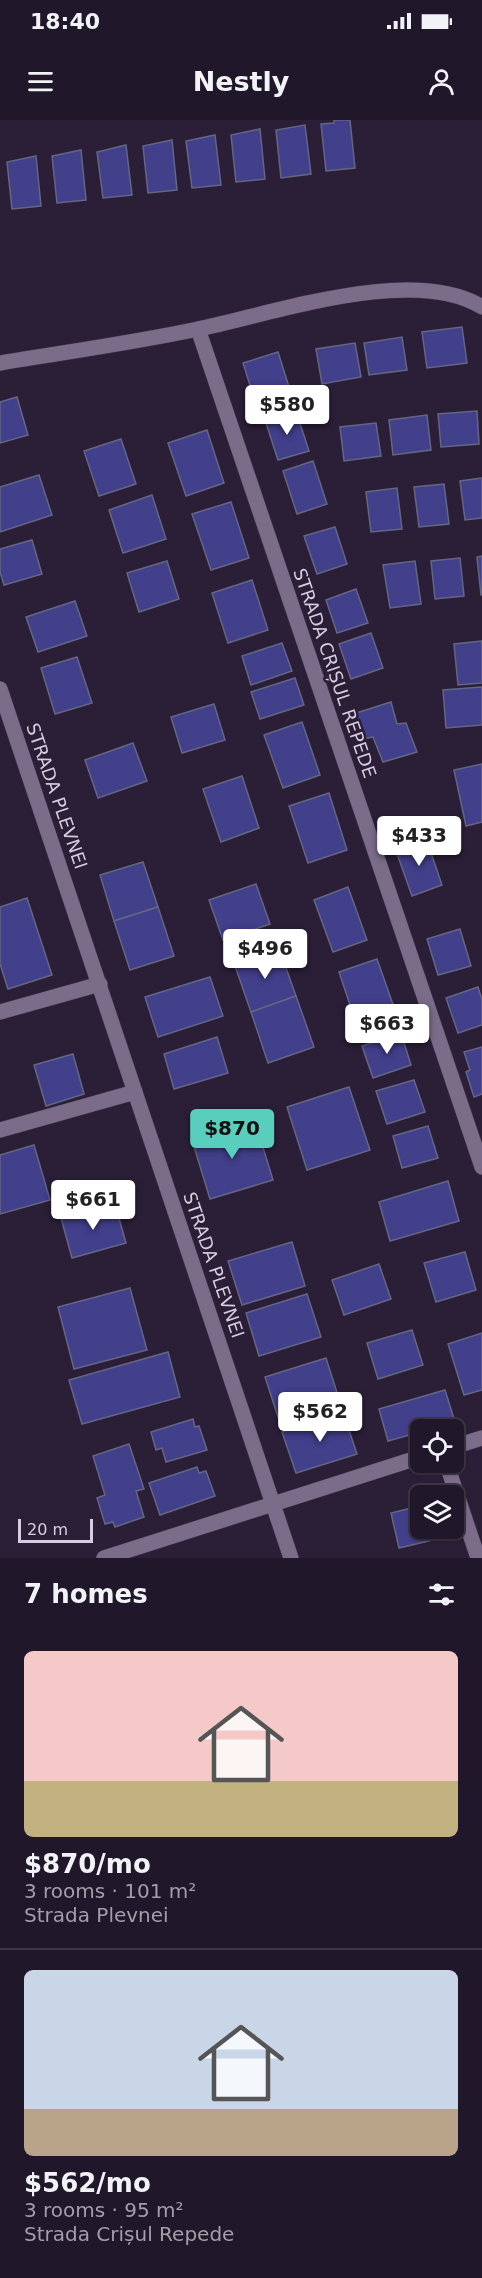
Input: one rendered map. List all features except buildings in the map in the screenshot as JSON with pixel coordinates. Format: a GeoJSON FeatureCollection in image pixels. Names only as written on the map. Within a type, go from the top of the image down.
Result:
{"type":"FeatureCollection","features":[{"type":"Feature","properties":{"kind":"street"},"geometry":{"type":"LineString","coordinates":[[0,363],[198,329],[285,308],[373,292],[450,293],[470,299],[482,307]]}},
{"type":"Feature","properties":{"kind":"street","name":"STRADA CRIȘUL REPEDE"},"geometry":{"type":"LineString","coordinates":[[198,329],[482,1167]]}},
{"type":"Feature","properties":{"kind":"street","name":"STRADA PLEVNEI"},"geometry":{"type":"LineString","coordinates":[[0,689],[291,1558]]}},
{"type":"Feature","properties":{"kind":"street"},"geometry":{"type":"LineString","coordinates":[[0,1012],[100,984]]}},
{"type":"Feature","properties":{"kind":"street"},"geometry":{"type":"LineString","coordinates":[[0,1131],[135,1092]]}},
{"type":"Feature","properties":{"kind":"street"},"geometry":{"type":"LineString","coordinates":[[464,1444],[482,1438]]}},
{"type":"Feature","properties":{"kind":"street"},"geometry":{"type":"LineString","coordinates":[[104,1558],[410,1460]]}},
{"type":"Feature","properties":{"kind":"street"},"geometry":{"type":"LineString","coordinates":[[450,1473],[478,1558]]}}]}
